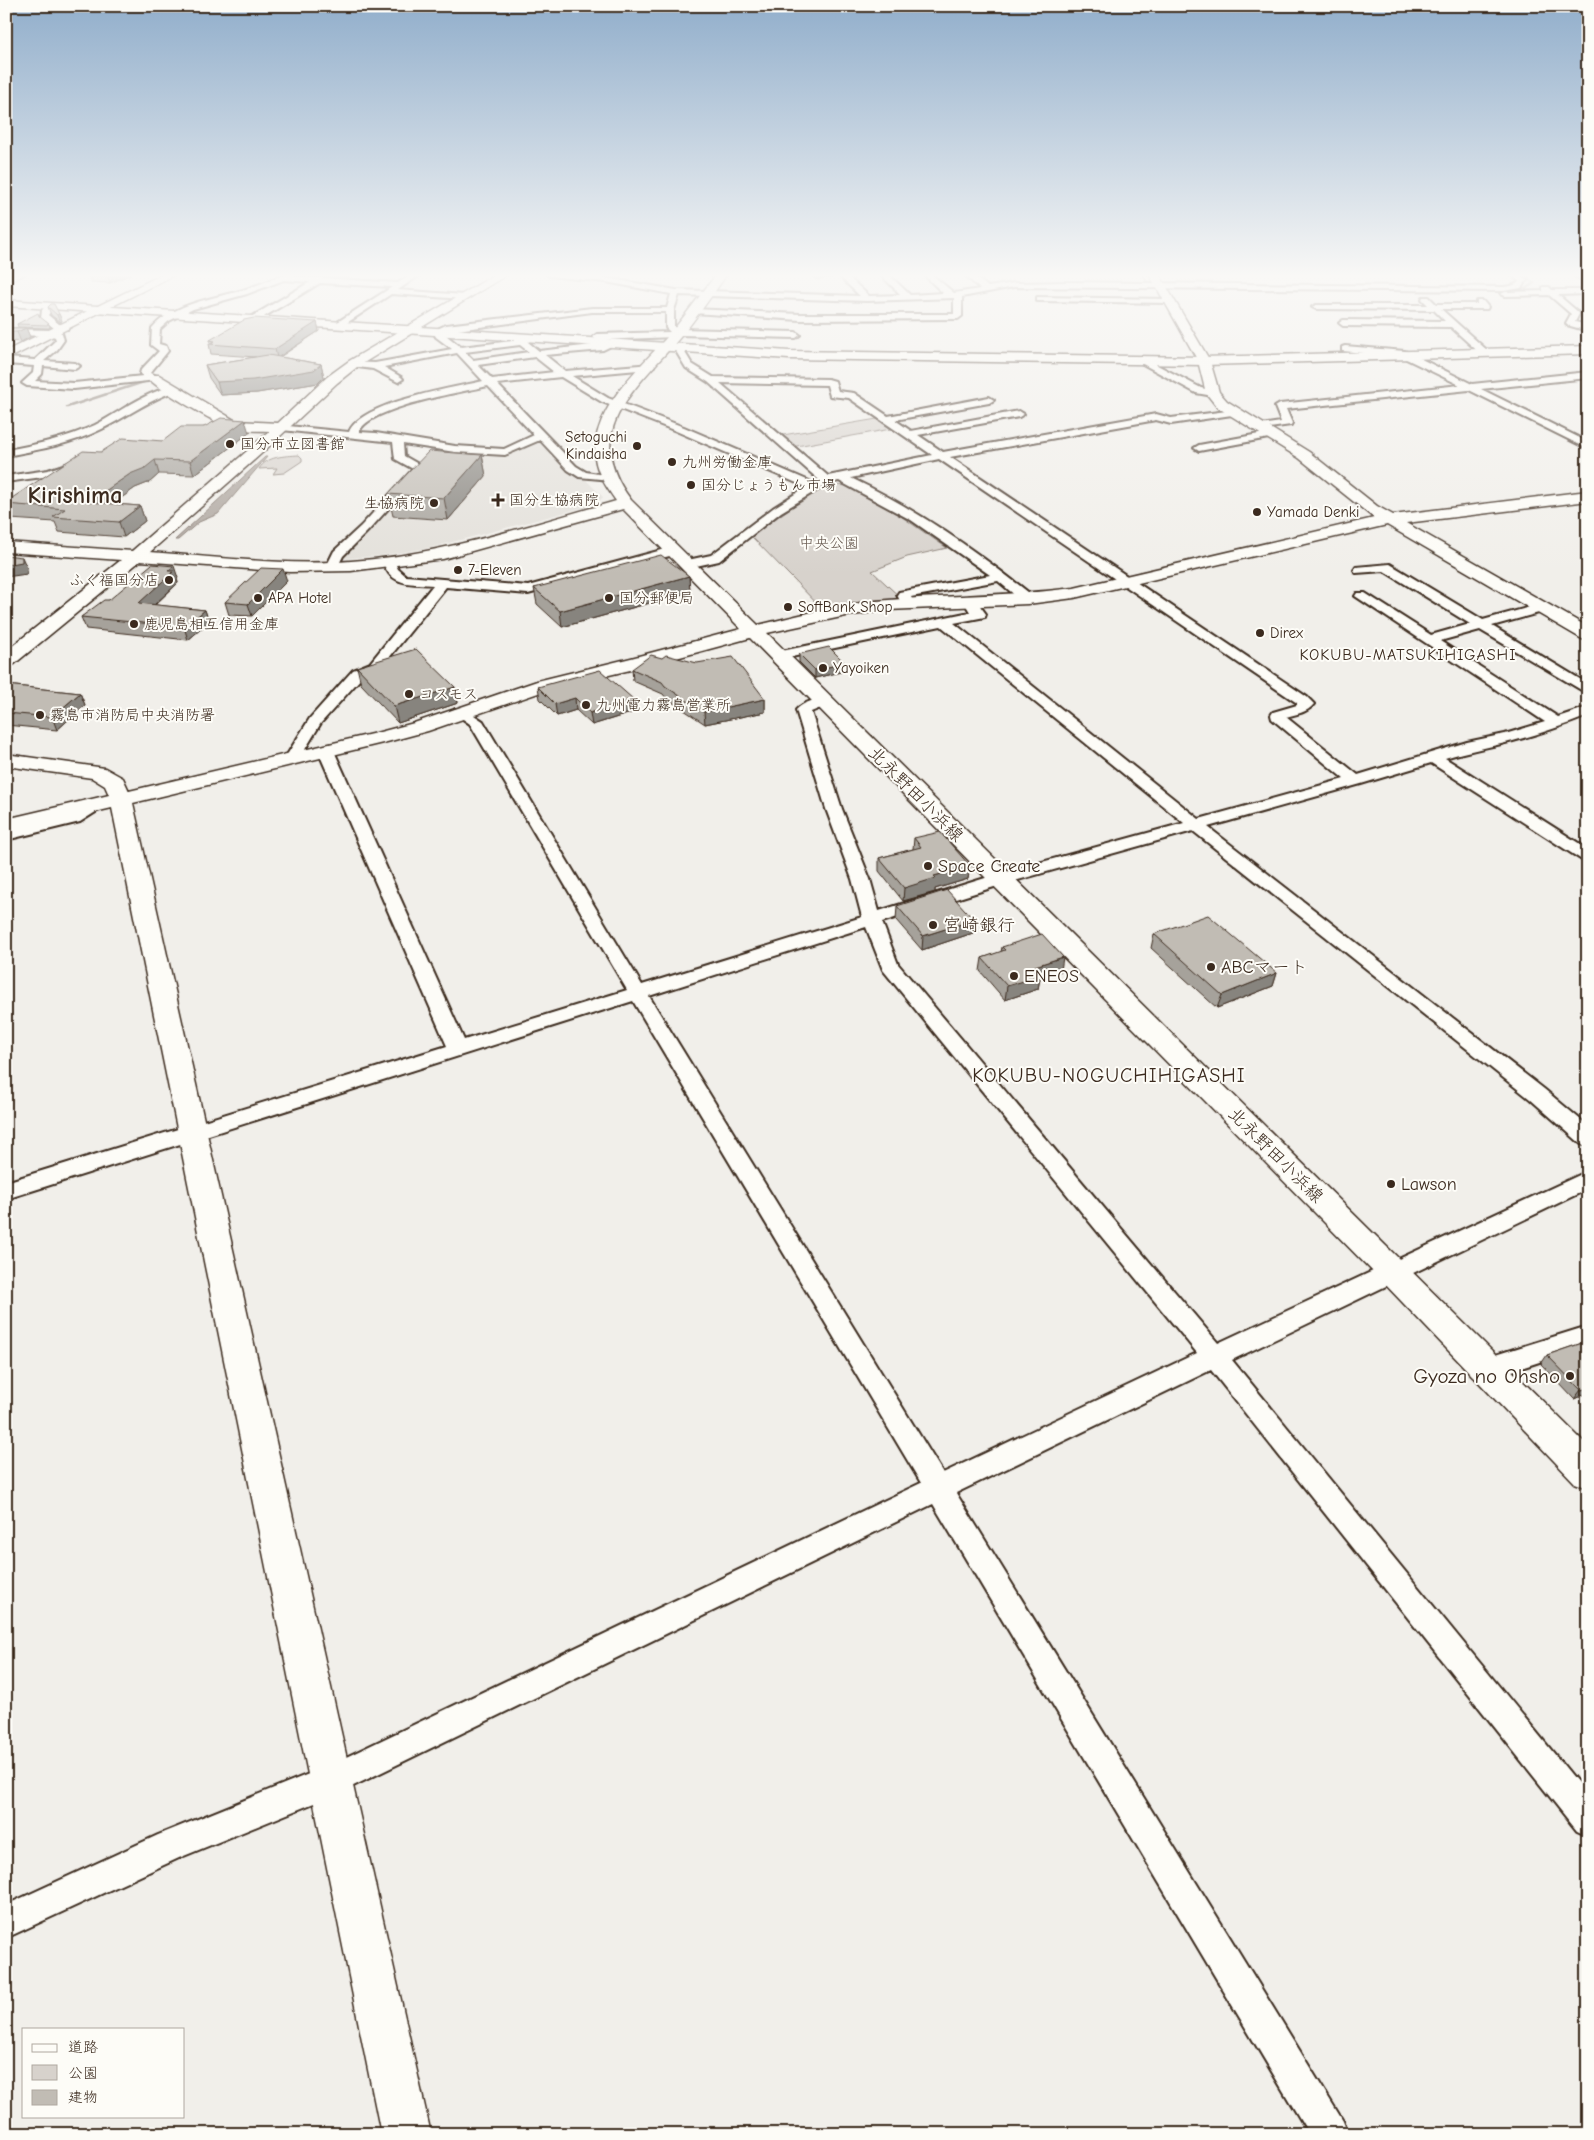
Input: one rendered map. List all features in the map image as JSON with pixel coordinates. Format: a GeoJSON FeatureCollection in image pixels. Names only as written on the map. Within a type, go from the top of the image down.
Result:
{"type":"FeatureCollection","features":[{"type":"Feature","properties":{"kind":"street"},"geometry":{"type":"LineString","coordinates":[[37,374],[27,383],[74,386],[154,378]]}},
{"type":"Feature","properties":{"kind":"street"},"geometry":{"type":"LineString","coordinates":[[145,374],[170,390],[234,425]]}},
{"type":"Feature","properties":{"kind":"street"},"geometry":{"type":"LineString","coordinates":[[6,661],[135,557],[341,374]]}},
{"type":"Feature","properties":{"kind":"street"},"geometry":{"type":"LineString","coordinates":[[389,374],[398,379]]}},
{"type":"Feature","properties":{"kind":"street"},"geometry":{"type":"LineString","coordinates":[[481,374],[577,472],[592,477],[607,478]]}},
{"type":"Feature","properties":{"kind":"street"},"geometry":{"type":"LineString","coordinates":[[353,435],[357,426],[362,421],[401,403],[490,383],[563,374],[596,396],[617,406],[680,428],[763,466],[813,486]]}},
{"type":"Feature","properties":{"kind":"street","name":"北永野田小浜線"},"geometry":{"type":"LineString","coordinates":[[643,374],[608,420],[602,445],[607,478],[626,503],[1393,1272],[1588,1471]]}},
{"type":"Feature","properties":{"kind":"street"},"geometry":{"type":"LineString","coordinates":[[701,374],[711,380],[826,480]]}},
{"type":"Feature","properties":{"kind":"street"},"geometry":{"type":"LineString","coordinates":[[1167,374],[1199,391],[1213,392]]}},
{"type":"Feature","properties":{"kind":"street"},"geometry":{"type":"LineString","coordinates":[[1208,374],[1213,392],[1222,404],[1232,412],[1304,455],[1371,509],[1588,635]]}},
{"type":"Feature","properties":{"kind":"street"},"geometry":{"type":"LineString","coordinates":[[1445,374],[1588,446]]}},
{"type":"Feature","properties":{"kind":"street"},"geometry":{"type":"LineString","coordinates":[[1199,448],[1286,424],[1280,407],[1588,375]]}},
{"type":"Feature","properties":{"kind":"street"},"geometry":{"type":"LineString","coordinates":[[711,380],[832,383],[833,394],[851,395],[1302,700],[1307,704],[1302,708],[1278,715],[1279,719],[1356,781]]}},
{"type":"Feature","properties":{"kind":"street"},"geometry":{"type":"LineString","coordinates":[[6,453],[83,433],[98,427],[156,395],[170,390]]}},
{"type":"Feature","properties":{"kind":"street"},"geometry":{"type":"LineString","coordinates":[[886,419],[989,400]]}},
{"type":"Feature","properties":{"kind":"street"},"geometry":{"type":"LineString","coordinates":[[687,564],[715,558],[776,510],[813,486],[826,480],[942,456],[1156,417],[1171,422],[1232,412]]}},
{"type":"Feature","properties":{"kind":"street"},"geometry":{"type":"LineString","coordinates":[[909,434],[1020,414]]}},
{"type":"Feature","properties":{"kind":"street"},"geometry":{"type":"LineString","coordinates":[[217,429],[234,425],[282,427],[376,436],[455,449],[505,452],[540,436]]}},
{"type":"Feature","properties":{"kind":"street"},"geometry":{"type":"LineString","coordinates":[[332,567],[338,554],[420,471],[418,465],[399,457],[398,440]]}},
{"type":"Feature","properties":{"kind":"street"},"geometry":{"type":"LineString","coordinates":[[6,479],[50,473],[88,459]]}},
{"type":"Feature","properties":{"kind":"street"},"geometry":{"type":"LineString","coordinates":[[842,478],[883,499],[952,540],[1028,599]]}},
{"type":"Feature","properties":{"kind":"street"},"geometry":{"type":"LineString","coordinates":[[6,826],[421,727],[460,712],[544,685],[636,663],[753,631],[846,611],[887,605],[1028,599],[1074,593],[1390,520],[1588,496]]}},
{"type":"Feature","properties":{"kind":"street"},"geometry":{"type":"LineString","coordinates":[[6,547],[290,567],[332,567],[389,562],[466,548],[626,503]]}},
{"type":"Feature","properties":{"kind":"street"},"geometry":{"type":"LineString","coordinates":[[389,562],[392,572],[403,579],[528,590],[673,551]]}},
{"type":"Feature","properties":{"kind":"street"},"geometry":{"type":"LineString","coordinates":[[1360,570],[1386,567],[1588,690]]}},
{"type":"Feature","properties":{"kind":"street"},"geometry":{"type":"LineString","coordinates":[[909,605],[904,595],[1001,577]]}},
{"type":"Feature","properties":{"kind":"street"},"geometry":{"type":"LineString","coordinates":[[293,758],[315,721],[358,673],[375,666],[442,583]]}},
{"type":"Feature","properties":{"kind":"street"},"geometry":{"type":"LineString","coordinates":[[1361,596],[1557,723]]}},
{"type":"Feature","properties":{"kind":"street"},"geometry":{"type":"LineString","coordinates":[[777,656],[980,614],[972,608],[970,602]]}},
{"type":"Feature","properties":{"kind":"street"},"geometry":{"type":"LineString","coordinates":[[1429,640],[1540,608]]}},
{"type":"Feature","properties":{"kind":"street"},"geometry":{"type":"LineString","coordinates":[[944,622],[1197,826],[1537,1094],[1588,1138]]}},
{"type":"Feature","properties":{"kind":"street"},"geometry":{"type":"LineString","coordinates":[[823,702],[803,710],[834,809],[861,879],[872,919],[890,966],[1214,1356],[1588,1820]]}},
{"type":"Feature","properties":{"kind":"street"},"geometry":{"type":"LineString","coordinates":[[6,1192],[1001,879],[1356,781],[1557,723],[1588,711]]}},
{"type":"Feature","properties":{"kind":"street"},"geometry":{"type":"LineString","coordinates":[[460,712],[476,721],[638,993],[1330,2134]]}},
{"type":"Feature","properties":{"kind":"street"},"geometry":{"type":"LineString","coordinates":[[326,751],[458,1049]]}},
{"type":"Feature","properties":{"kind":"street"},"geometry":{"type":"LineString","coordinates":[[1432,758],[1588,856]]}},
{"type":"Feature","properties":{"kind":"street"},"geometry":{"type":"LineString","coordinates":[[6,760],[98,772],[115,783],[109,802],[191,1134],[406,2134]]}},
{"type":"Feature","properties":{"kind":"street"},"geometry":{"type":"LineString","coordinates":[[6,835],[74,819],[109,802]]}},
{"type":"Feature","properties":{"kind":"street"},"geometry":{"type":"LineString","coordinates":[[6,1922],[169,1846],[330,1782],[938,1488],[1588,1179]]}},
{"type":"Feature","properties":{"kind":"street"},"geometry":{"type":"LineString","coordinates":[[1488,1368],[1588,1336]]}},
{"type":"Feature","properties":{"kind":"shaded area","name":"国分生協病院"},"geometry":{"type":"Polygon","coordinates":[[[537,437],[572,474],[586,480],[603,497],[597,504],[430,548],[379,556],[340,559],[429,465],[451,450],[505,453],[537,437]]]}},
{"type":"Feature","properties":{"kind":"shaded area"},"geometry":{"type":"Polygon","coordinates":[[[267,457],[218,514],[199,522],[178,540],[175,540],[267,457]]]}},
{"type":"Feature","properties":{"kind":"green space"},"geometry":{"type":"Polygon","coordinates":[[[877,419],[891,429],[791,447],[777,436],[877,419]]]}},
{"type":"Feature","properties":{"kind":"green space"},"geometry":{"type":"Polygon","coordinates":[[[299,455],[302,461],[284,473],[273,474],[277,468],[259,469],[271,459],[299,455]]]}},
{"type":"Feature","properties":{"kind":"green space","name":"中央公園"},"geometry":{"type":"Polygon","coordinates":[[[823,485],[857,486],[947,548],[907,557],[872,571],[903,600],[828,615],[751,536],[823,485]]]}},
{"type":"Feature","properties":{"kind":"building"},"geometry":{"type":"Polygon","coordinates":[[[211,374],[290,374],[253,380],[217,382],[211,374]]]}},
{"type":"Feature","properties":{"kind":"building"},"geometry":{"type":"Polygon","coordinates":[[[221,418],[245,420],[190,461],[155,460],[145,468],[130,474],[89,502],[140,506],[119,522],[53,517],[65,509],[6,504],[6,502],[83,451],[101,452],[123,438],[163,441],[181,427],[204,427],[221,418]]]}},
{"type":"Feature","properties":{"kind":"building"},"geometry":{"type":"Polygon","coordinates":[[[429,451],[482,455],[444,498],[388,494],[429,451]]]}},
{"type":"Feature","properties":{"kind":"building"},"geometry":{"type":"Polygon","coordinates":[[[6,555],[22,557],[22,562],[6,565],[6,555]]]}},
{"type":"Feature","properties":{"kind":"building"},"geometry":{"type":"Polygon","coordinates":[[[661,555],[689,576],[560,611],[534,588],[661,555]]]}},
{"type":"Feature","properties":{"kind":"building"},"geometry":{"type":"Polygon","coordinates":[[[152,564],[174,566],[168,571],[174,571],[139,603],[205,610],[184,627],[81,617],[104,600],[109,600],[152,564]]]}},
{"type":"Feature","properties":{"kind":"building"},"geometry":{"type":"Polygon","coordinates":[[[261,568],[283,569],[248,604],[225,602],[261,568]]]}},
{"type":"Feature","properties":{"kind":"building"},"geometry":{"type":"Polygon","coordinates":[[[829,647],[845,663],[815,670],[799,654],[829,647]]]}},
{"type":"Feature","properties":{"kind":"building"},"geometry":{"type":"Polygon","coordinates":[[[416,649],[455,687],[394,706],[357,667],[416,649]]]}},
{"type":"Feature","properties":{"kind":"building"},"geometry":{"type":"Polygon","coordinates":[[[651,655],[662,658],[666,655],[697,663],[733,657],[765,699],[704,712],[665,686],[662,682],[632,669],[651,655]]]}},
{"type":"Feature","properties":{"kind":"building"},"geometry":{"type":"Polygon","coordinates":[[[600,670],[633,699],[590,713],[575,698],[555,704],[538,687],[600,670]]]}},
{"type":"Feature","properties":{"kind":"building"},"geometry":{"type":"Polygon","coordinates":[[[6,685],[80,693],[52,717],[6,713],[6,685]]]}},
{"type":"Feature","properties":{"kind":"building"},"geometry":{"type":"Polygon","coordinates":[[[940,832],[970,866],[934,876],[936,878],[904,888],[879,858],[921,847],[914,838],[940,832]]]}},
{"type":"Feature","properties":{"kind":"building"},"geometry":{"type":"Polygon","coordinates":[[[947,890],[974,920],[923,936],[897,906],[947,890]]]}},
{"type":"Feature","properties":{"kind":"building","name":"ABCマート"},"geometry":{"type":"Polygon","coordinates":[[[1208,915],[1277,973],[1222,995],[1154,934],[1208,915]]]}},
{"type":"Feature","properties":{"kind":"building"},"geometry":{"type":"Polygon","coordinates":[[[1042,934],[1063,957],[1032,967],[1040,976],[1007,986],[982,958],[1005,950],[1002,947],[1042,934]]]}},
{"type":"Feature","properties":{"kind":"building","name":"Gyoza no Ohsho"},"geometry":{"type":"Polygon","coordinates":[[[1588,1341],[1588,1388],[1581,1390],[1547,1355],[1588,1341]]]}},
{"type":"Feature","properties":{"kind":"waterway"},"geometry":{"type":"LineString","coordinates":[[67,407],[147,381]]}},
{"type":"Feature","properties":{"kind":"place","name":"国分市立図書館"},"geometry":{"type":"Point","coordinates":[230,444]}},
{"type":"Feature","properties":{"kind":"place","name":"Setoguchi Kindaisha"},"geometry":{"type":"Point","coordinates":[637,446]}},
{"type":"Feature","properties":{"kind":"place","name":"九州労働金庫"},"geometry":{"type":"Point","coordinates":[672,462]}},
{"type":"Feature","properties":{"kind":"place","name":"国分じょうもん市場"},"geometry":{"type":"Point","coordinates":[691,485]}},
{"type":"Feature","properties":{"kind":"place","name":"国分生協病院"},"geometry":{"type":"Point","coordinates":[498,500]}},
{"type":"Feature","properties":{"kind":"place","name":"生協病院"},"geometry":{"type":"Point","coordinates":[434,503]}},
{"type":"Feature","properties":{"kind":"place","name":"Yamada Denki"},"geometry":{"type":"Point","coordinates":[1257,512]}},
{"type":"Feature","properties":{"kind":"place","name":"7-Eleven"},"geometry":{"type":"Point","coordinates":[458,570]}},
{"type":"Feature","properties":{"kind":"place","name":"ふく福国分店"},"geometry":{"type":"Point","coordinates":[169,580]}},
{"type":"Feature","properties":{"kind":"place","name":"APA Hotel"},"geometry":{"type":"Point","coordinates":[258,598]}},
{"type":"Feature","properties":{"kind":"place","name":"国分郵便局"},"geometry":{"type":"Point","coordinates":[609,598]}},
{"type":"Feature","properties":{"kind":"place","name":"SoftBank Shop"},"geometry":{"type":"Point","coordinates":[788,607]}},
{"type":"Feature","properties":{"kind":"place","name":"鹿児島相互信用金庫"},"geometry":{"type":"Point","coordinates":[134,624]}},
{"type":"Feature","properties":{"kind":"place","name":"Direx"},"geometry":{"type":"Point","coordinates":[1260,633]}},
{"type":"Feature","properties":{"kind":"place","name":"Yayoiken"},"geometry":{"type":"Point","coordinates":[823,668]}},
{"type":"Feature","properties":{"kind":"place","name":"コスモス"},"geometry":{"type":"Point","coordinates":[409,694]}},
{"type":"Feature","properties":{"kind":"place","name":"九州電力霧島営業所"},"geometry":{"type":"Point","coordinates":[586,705]}},
{"type":"Feature","properties":{"kind":"place","name":"霧島市消防局中央消防署"},"geometry":{"type":"Point","coordinates":[40,715]}},
{"type":"Feature","properties":{"kind":"place","name":"Space Create"},"geometry":{"type":"Point","coordinates":[928,866]}},
{"type":"Feature","properties":{"kind":"place","name":"宮崎銀行"},"geometry":{"type":"Point","coordinates":[933,925]}},
{"type":"Feature","properties":{"kind":"place","name":"ABCマート"},"geometry":{"type":"Point","coordinates":[1211,967]}},
{"type":"Feature","properties":{"kind":"place","name":"ENEOS"},"geometry":{"type":"Point","coordinates":[1014,976]}},
{"type":"Feature","properties":{"kind":"place","name":"Lawson"},"geometry":{"type":"Point","coordinates":[1391,1184]}},
{"type":"Feature","properties":{"kind":"place","name":"Gyoza no Ohsho"},"geometry":{"type":"Point","coordinates":[1570,1376]}},
{"type":"Feature","properties":{"kind":"district","name":"Kirishima"},"geometry":{"type":"Point","coordinates":[75,495]}},
{"type":"Feature","properties":{"kind":"district","name":"KOKUBU-MATSUKIHIGASHI"},"geometry":{"type":"Point","coordinates":[1408,654]}},
{"type":"Feature","properties":{"kind":"district","name":"KOKUBU-NOGUCHIHIGASHI"},"geometry":{"type":"Point","coordinates":[1109,1075]}}]}
